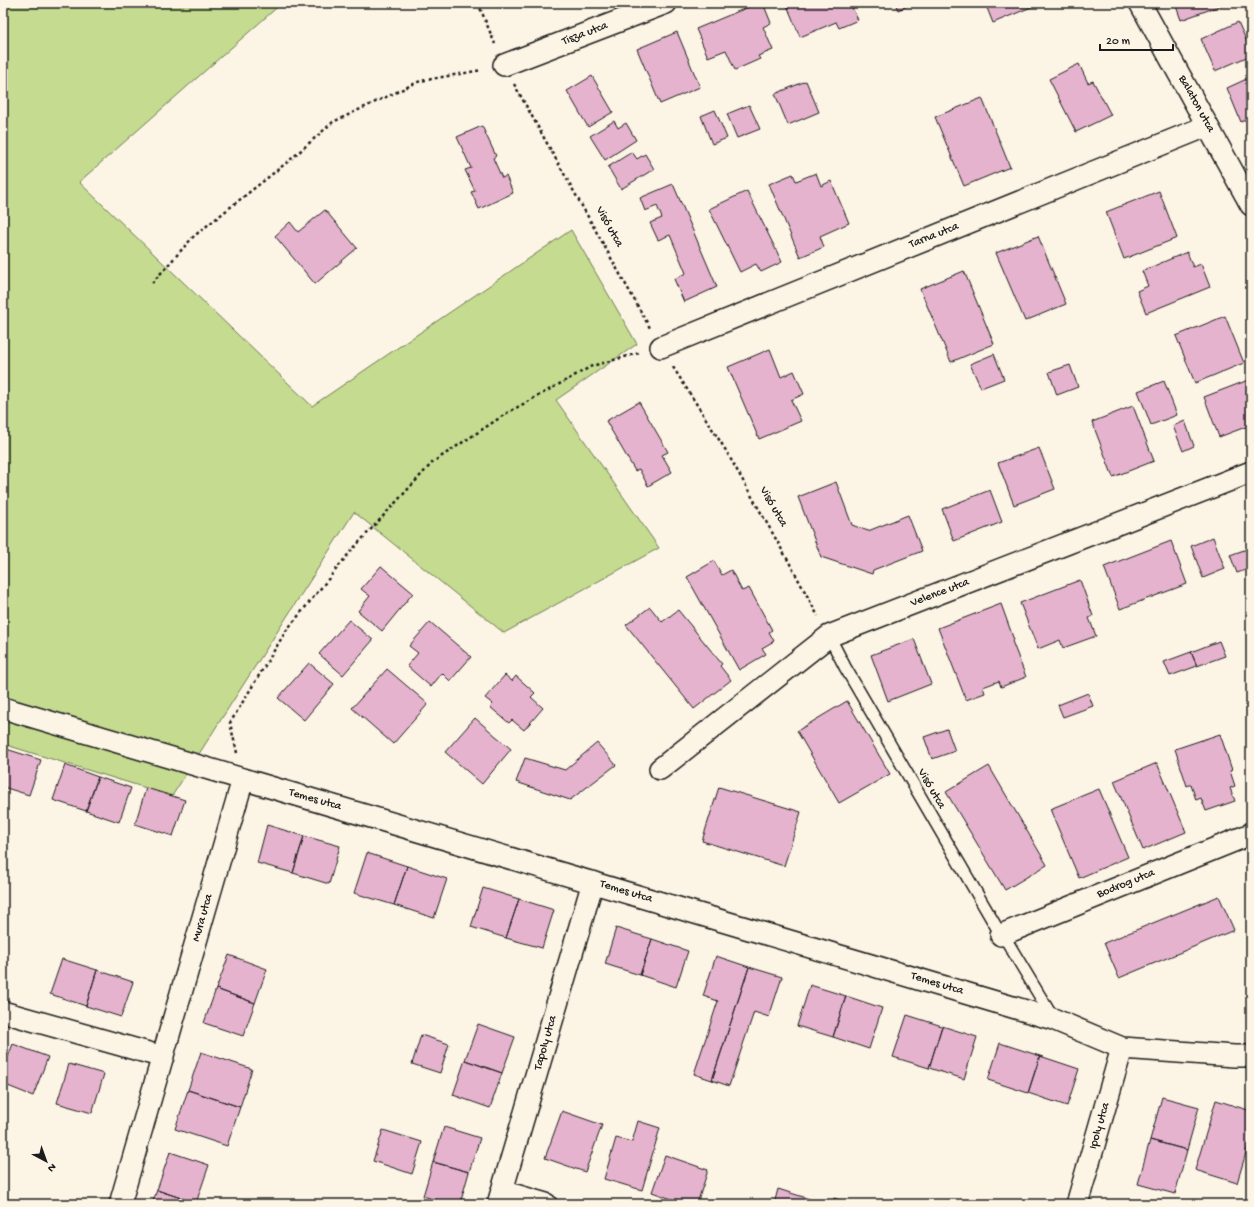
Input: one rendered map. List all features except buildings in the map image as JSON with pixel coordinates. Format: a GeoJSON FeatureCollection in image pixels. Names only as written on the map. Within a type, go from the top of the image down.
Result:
{"type":"FeatureCollection","features":[{"type":"Feature","properties":{"kind":"street","name":"Tisza utca"},"geometry":{"type":"LineString","coordinates":[[504,66],[666,3]]}},
{"type":"Feature","properties":{"kind":"street","name":"Balaton utca"},"geometry":{"type":"LineString","coordinates":[[1140,3],[1251,206]]}},
{"type":"Feature","properties":{"kind":"street","name":"Tarna utca"},"geometry":{"type":"LineString","coordinates":[[661,347],[1207,126]]}},
{"type":"Feature","properties":{"kind":"street","name":"Velence utca"},"geometry":{"type":"LineString","coordinates":[[660,769],[829,636],[1251,472]]}},
{"type":"Feature","properties":{"kind":"street","name":"Temes utca"},"geometry":{"type":"LineString","coordinates":[[3,708],[1053,1018],[1122,1048],[1251,1056]]}},
{"type":"Feature","properties":{"kind":"street","name":"Mura utca"},"geometry":{"type":"LineString","coordinates":[[120,1204],[243,779]]}},
{"type":"Feature","properties":{"kind":"street","name":"Bodrog utca"},"geometry":{"type":"LineString","coordinates":[[1001,935],[1251,834]]}},
{"type":"Feature","properties":{"kind":"street","name":"Tapoly utca"},"geometry":{"type":"LineString","coordinates":[[500,1198],[593,882]]}},
{"type":"Feature","properties":{"kind":"street"},"geometry":{"type":"LineString","coordinates":[[3,1012],[163,1057]]}},
{"type":"Feature","properties":{"kind":"street","name":"Ipoly utca"},"geometry":{"type":"LineString","coordinates":[[1077,1204],[1122,1048]]}},
{"type":"Feature","properties":{"kind":"street"},"geometry":{"type":"LineString","coordinates":[[500,1198],[546,1204]]}},
{"type":"Feature","properties":{"kind":"lane","name":"Visó utca"},"geometry":{"type":"LineString","coordinates":[[829,636],[844,667],[1001,935],[1008,943],[1053,1018]]}},
{"type":"Feature","properties":{"kind":"path","name":"Visó utca"},"geometry":{"type":"LineString","coordinates":[[478,3],[504,66],[661,347],[725,449],[829,636]]}},
{"type":"Feature","properties":{"kind":"path"},"geometry":{"type":"LineString","coordinates":[[152,283],[194,236],[290,160],[333,122],[420,81],[504,66]]}},
{"type":"Feature","properties":{"kind":"path"},"geometry":{"type":"LineString","coordinates":[[243,779],[230,723],[286,631],[350,551],[433,462],[507,413],[592,366],[661,347]]}},
{"type":"Feature","properties":{"kind":"green space"},"geometry":{"type":"Polygon","coordinates":[[[3,3],[282,3],[79,182],[312,406],[571,230],[637,344],[556,400],[659,548],[504,633],[354,512],[172,796],[3,744],[3,3]]]}}]}
